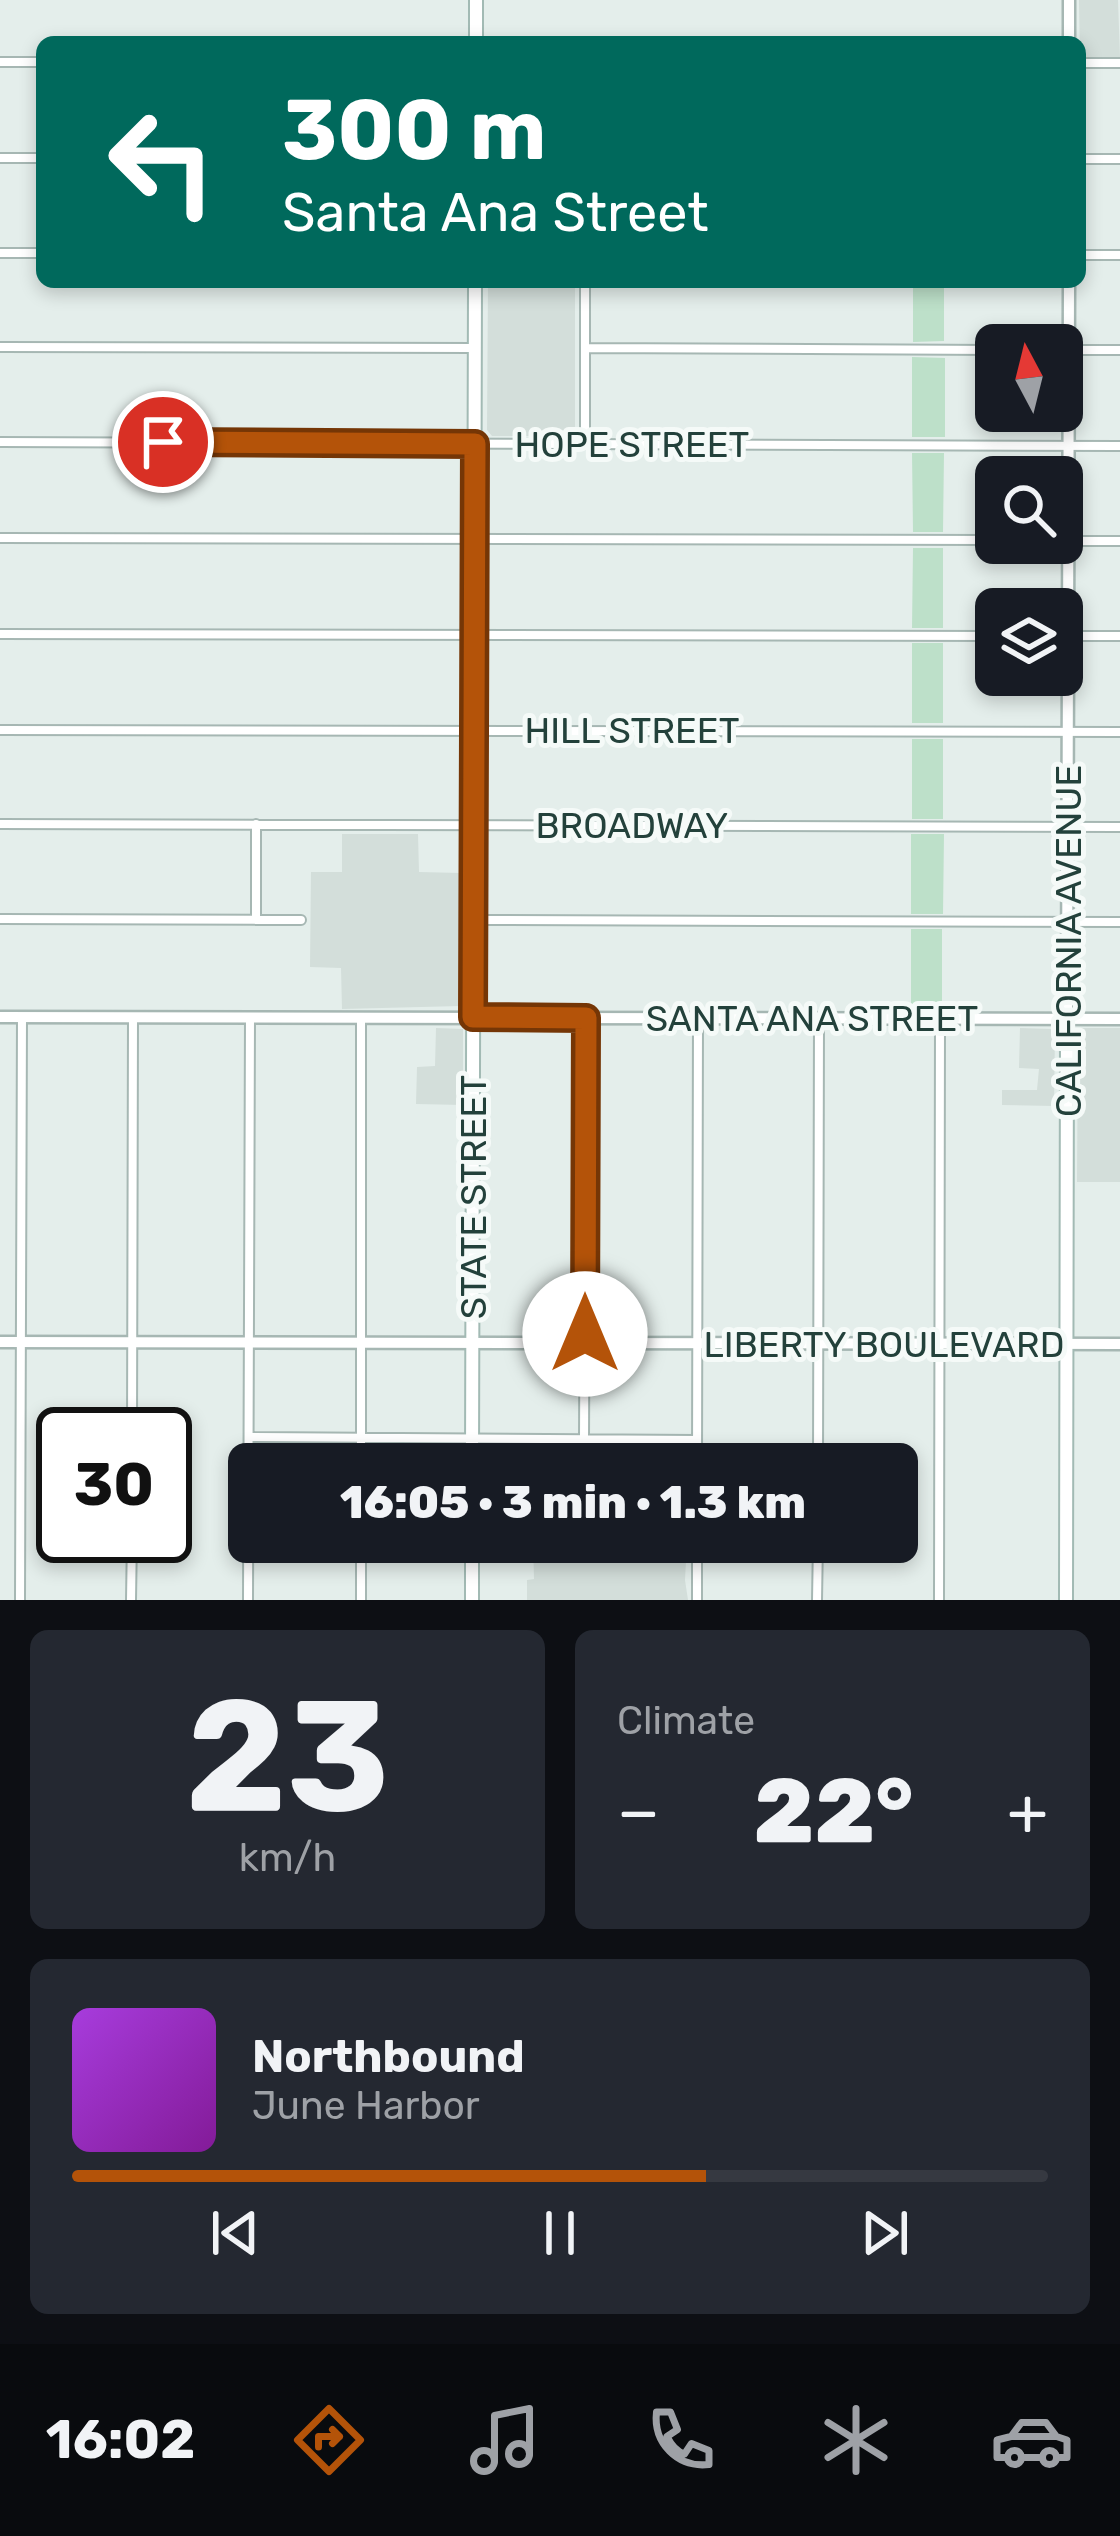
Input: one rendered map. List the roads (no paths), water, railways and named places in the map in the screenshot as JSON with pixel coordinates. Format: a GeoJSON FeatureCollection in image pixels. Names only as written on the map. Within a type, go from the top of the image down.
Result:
{"type":"FeatureCollection","features":[{"type":"Feature","properties":{"kind":"main road"},"geometry":{"type":"LineString","coordinates":[[476,0],[476,36]]}},
{"type":"Feature","properties":{"kind":"main road","name":"STATE STREET"},"geometry":{"type":"LineString","coordinates":[[472,1440],[475,288]]}},
{"type":"Feature","properties":{"kind":"main road","name":"CALIFORNIA AVENUE"},"geometry":{"type":"LineString","coordinates":[[1066,1600],[1067,1019]]}},
{"type":"Feature","properties":{"kind":"main road"},"geometry":{"type":"LineString","coordinates":[[472,1563],[472,1600]]}},
{"type":"Feature","properties":{"kind":"street"},"geometry":{"type":"LineString","coordinates":[[1069,0],[1069,36]]}},
{"type":"Feature","properties":{"kind":"street"},"geometry":{"type":"LineString","coordinates":[[0,62],[36,62]]}},
{"type":"Feature","properties":{"kind":"street"},"geometry":{"type":"LineString","coordinates":[[1086,63],[1120,63]]}},
{"type":"Feature","properties":{"kind":"street"},"geometry":{"type":"LineString","coordinates":[[0,158],[36,158]]}},
{"type":"Feature","properties":{"kind":"street"},"geometry":{"type":"LineString","coordinates":[[1086,159],[1120,159]]}},
{"type":"Feature","properties":{"kind":"street"},"geometry":{"type":"LineString","coordinates":[[0,254],[36,253]]}},
{"type":"Feature","properties":{"kind":"street"},"geometry":{"type":"LineString","coordinates":[[1086,255],[1120,255]]}},
{"type":"Feature","properties":{"kind":"street"},"geometry":{"type":"LineString","coordinates":[[585,288],[585,444]]}},
{"type":"Feature","properties":{"kind":"street","name":"CALIFORNIA AVENUE"},"geometry":{"type":"LineString","coordinates":[[1067,324],[1069,288]]}},
{"type":"Feature","properties":{"kind":"street"},"geometry":{"type":"LineString","coordinates":[[0,347],[475,348]]}},
{"type":"Feature","properties":{"kind":"street"},"geometry":{"type":"LineString","coordinates":[[585,348],[975,350]]}},
{"type":"Feature","properties":{"kind":"street"},"geometry":{"type":"LineString","coordinates":[[1083,350],[1120,350]]}},
{"type":"Feature","properties":{"kind":"street","name":"CALIFORNIA AVENUE"},"geometry":{"type":"LineString","coordinates":[[1068,432],[1069,456]]}},
{"type":"Feature","properties":{"kind":"street","name":"HOPE STREET"},"geometry":{"type":"LineString","coordinates":[[0,442],[1120,446]]}},
{"type":"Feature","properties":{"kind":"street"},"geometry":{"type":"LineString","coordinates":[[0,538],[975,540]]}},
{"type":"Feature","properties":{"kind":"street"},"geometry":{"type":"LineString","coordinates":[[1083,541],[1120,541]]}},
{"type":"Feature","properties":{"kind":"street"},"geometry":{"type":"LineString","coordinates":[[0,634],[975,636]]}},
{"type":"Feature","properties":{"kind":"street"},"geometry":{"type":"LineString","coordinates":[[1083,636],[1120,636]]}},
{"type":"Feature","properties":{"kind":"street","name":"CALIFORNIA AVENUE"},"geometry":{"type":"LineString","coordinates":[[1067,696],[1067,1019]]}},
{"type":"Feature","properties":{"kind":"street","name":"HILL STREET"},"geometry":{"type":"LineString","coordinates":[[0,730],[1120,732]]}},
{"type":"Feature","properties":{"kind":"street","name":"BROADWAY"},"geometry":{"type":"LineString","coordinates":[[0,824],[1120,827]]}},
{"type":"Feature","properties":{"kind":"street"},"geometry":{"type":"LineString","coordinates":[[256,824],[256,920]]}},
{"type":"Feature","properties":{"kind":"street"},"geometry":{"type":"LineString","coordinates":[[0,919],[301,920]]}},
{"type":"Feature","properties":{"kind":"street"},"geometry":{"type":"LineString","coordinates":[[474,920],[1120,922]]}},
{"type":"Feature","properties":{"kind":"street","name":"SANTA ANA STREET"},"geometry":{"type":"LineString","coordinates":[[0,1016],[1120,1019]]}},
{"type":"Feature","properties":{"kind":"street"},"geometry":{"type":"LineString","coordinates":[[20,1600],[22,1017]]}},
{"type":"Feature","properties":{"kind":"street"},"geometry":{"type":"LineString","coordinates":[[132,1407],[133,1017]]}},
{"type":"Feature","properties":{"kind":"street"},"geometry":{"type":"LineString","coordinates":[[248,1600],[250,1017]]}},
{"type":"Feature","properties":{"kind":"street"},"geometry":{"type":"LineString","coordinates":[[361,1017],[361,1443]]}},
{"type":"Feature","properties":{"kind":"street"},"geometry":{"type":"LineString","coordinates":[[584,1440],[586,1018]]}},
{"type":"Feature","properties":{"kind":"street"},"geometry":{"type":"LineString","coordinates":[[248,1437],[697,1440],[698,1018]]}},
{"type":"Feature","properties":{"kind":"street"},"geometry":{"type":"LineString","coordinates":[[818,1443],[819,1018]]}},
{"type":"Feature","properties":{"kind":"street"},"geometry":{"type":"LineString","coordinates":[[939,1600],[940,1018]]}},
{"type":"Feature","properties":{"kind":"street","name":"LIBERTY BOULEVARD"},"geometry":{"type":"LineString","coordinates":[[0,1342],[1120,1344]]}},
{"type":"Feature","properties":{"kind":"street"},"geometry":{"type":"LineString","coordinates":[[131,1563],[131,1600]]}},
{"type":"Feature","properties":{"kind":"street"},"geometry":{"type":"LineString","coordinates":[[361,1563],[361,1600]]}},
{"type":"Feature","properties":{"kind":"street"},"geometry":{"type":"LineString","coordinates":[[697,1563],[697,1600]]}},
{"type":"Feature","properties":{"kind":"street"},"geometry":{"type":"LineString","coordinates":[[818,1563],[818,1600]]}}]}
